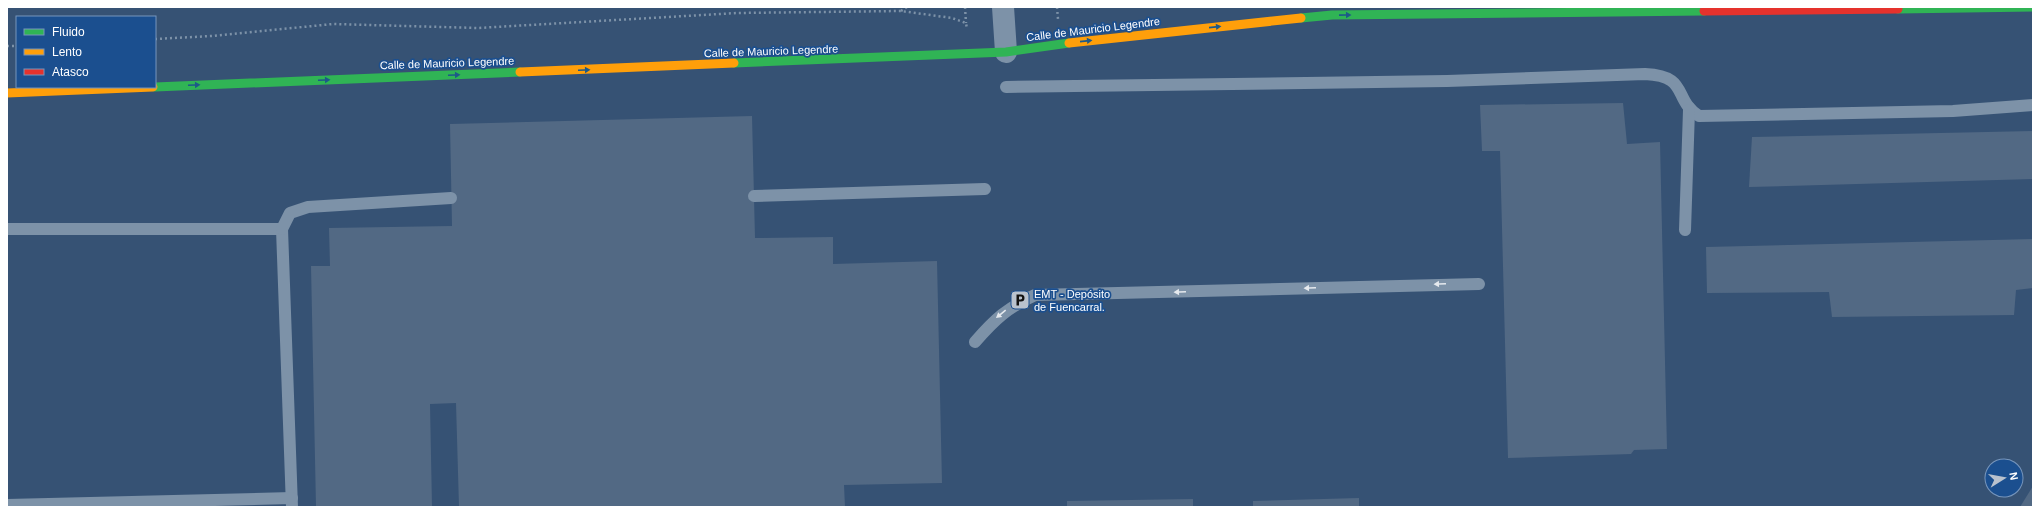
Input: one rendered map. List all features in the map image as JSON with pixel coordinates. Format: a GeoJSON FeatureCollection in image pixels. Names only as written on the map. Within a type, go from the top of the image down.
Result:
{"type":"FeatureCollection","features":[{"type":"Feature","properties":{"kind":"street"},"geometry":{"type":"LineString","coordinates":[[1003,7],[1006,52]]}},
{"type":"Feature","properties":{"kind":"street","name":"Calle de Mauricio Legendre"},"geometry":{"type":"LineString","coordinates":[[156,87],[1006,52],[1060,44],[1332,15],[2033,7]]}},
{"type":"Feature","properties":{"kind":"street","name":"Calle de Mauricio Legendre"},"geometry":{"type":"LineString","coordinates":[[7,93],[130,88]]}},
{"type":"Feature","properties":{"kind":"lane"},"geometry":{"type":"LineString","coordinates":[[1006,87],[1446,81],[1645,74],[1660,75],[1672,79],[1689,110],[1699,116],[1953,111],[2033,105]]}},
{"type":"Feature","properties":{"kind":"lane"},"geometry":{"type":"LineString","coordinates":[[1685,230],[1689,110]]}},
{"type":"Feature","properties":{"kind":"lane"},"geometry":{"type":"LineString","coordinates":[[754,196],[985,189]]}},
{"type":"Feature","properties":{"kind":"lane"},"geometry":{"type":"LineString","coordinates":[[7,505],[292,503],[282,230],[290,213],[308,207],[451,198]]}},
{"type":"Feature","properties":{"kind":"lane"},"geometry":{"type":"LineString","coordinates":[[7,229],[282,230]]}},
{"type":"Feature","properties":{"kind":"lane"},"geometry":{"type":"LineString","coordinates":[[975,342],[991,323],[1012,306],[1035,296],[1479,284]]}},
{"type":"Feature","properties":{"kind":"path"},"geometry":{"type":"LineString","coordinates":[[901,11],[907,7]]}},
{"type":"Feature","properties":{"kind":"path"},"geometry":{"type":"LineString","coordinates":[[965,7],[968,30]]}},
{"type":"Feature","properties":{"kind":"path"},"geometry":{"type":"LineString","coordinates":[[156,39],[212,36],[333,24],[478,28],[737,13],[901,11],[952,18],[966,23]]}},
{"type":"Feature","properties":{"kind":"building"},"geometry":{"type":"Polygon","coordinates":[[[1623,103],[1627,144],[1660,142],[1667,449],[1634,450],[1631,454],[1508,458],[1500,151],[1482,151],[1480,105],[1623,103]]]}},
{"type":"Feature","properties":{"kind":"building"},"geometry":{"type":"Polygon","coordinates":[[[752,116],[755,238],[833,237],[833,264],[937,261],[942,483],[844,485],[845,507],[459,507],[456,403],[430,404],[432,507],[316,507],[311,266],[330,266],[329,228],[452,226],[450,124],[752,116]]]}},
{"type":"Feature","properties":{"kind":"building"},"geometry":{"type":"Polygon","coordinates":[[[2033,131],[2033,179],[1749,187],[1752,137],[2033,131]]]}},
{"type":"Feature","properties":{"kind":"building"},"geometry":{"type":"Polygon","coordinates":[[[2033,239],[2033,288],[2016,290],[2014,315],[1832,317],[1829,292],[1707,293],[1706,247],[2033,239]]]}},
{"type":"Feature","properties":{"kind":"building"},"geometry":{"type":"Polygon","coordinates":[[[2033,486],[2033,507],[2020,507],[2033,486]]]}},
{"type":"Feature","properties":{"kind":"building"},"geometry":{"type":"Polygon","coordinates":[[[1359,498],[1359,507],[1253,507],[1253,501],[1359,498]]]}},
{"type":"Feature","properties":{"kind":"building"},"geometry":{"type":"Polygon","coordinates":[[[1193,499],[1193,507],[1067,507],[1067,501],[1193,499]]]}},
{"type":"Feature","properties":{"kind":"traffic: fast"},"geometry":{"type":"LineString","coordinates":[[1898,9],[2033,7]]}},
{"type":"Feature","properties":{"kind":"traffic: fast"},"geometry":{"type":"LineString","coordinates":[[1301,18],[1332,15],[1704,11]]}},
{"type":"Feature","properties":{"kind":"traffic: fast"},"geometry":{"type":"LineString","coordinates":[[734,63],[1006,52],[1069,43]]}},
{"type":"Feature","properties":{"kind":"traffic: fast"},"geometry":{"type":"LineString","coordinates":[[156,87],[520,72]]}},
{"type":"Feature","properties":{"kind":"traffic: slow"},"geometry":{"type":"LineString","coordinates":[[1069,43],[1301,18]]}},
{"type":"Feature","properties":{"kind":"traffic: slow"},"geometry":{"type":"LineString","coordinates":[[520,72],[734,63]]}},
{"type":"Feature","properties":{"kind":"traffic: slow"},"geometry":{"type":"LineString","coordinates":[[7,93],[129,88]]}},
{"type":"Feature","properties":{"kind":"traffic: jam"},"geometry":{"type":"LineString","coordinates":[[1704,11],[1898,9]]}},
{"type":"Feature","properties":{"kind":"place","name":"EMT - Depósito de Fuencarral."},"geometry":{"type":"Point","coordinates":[1020,300]}}]}
